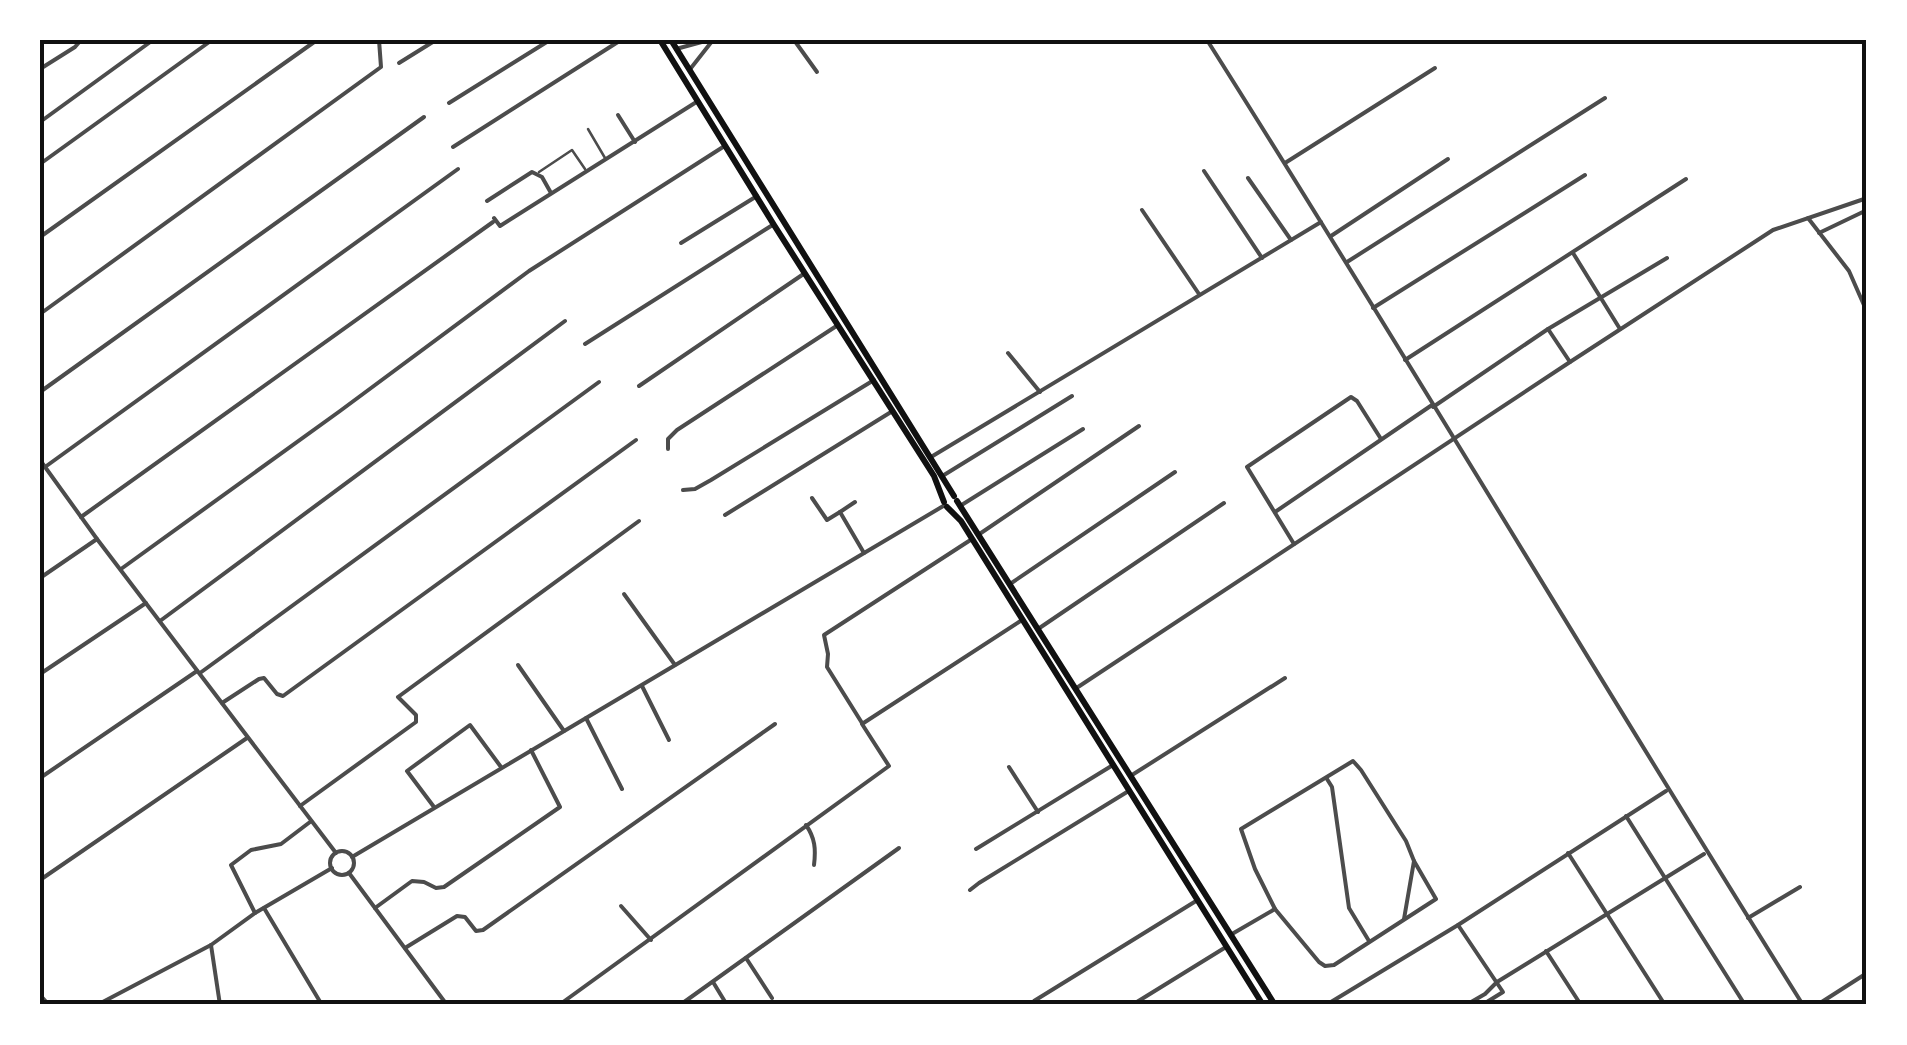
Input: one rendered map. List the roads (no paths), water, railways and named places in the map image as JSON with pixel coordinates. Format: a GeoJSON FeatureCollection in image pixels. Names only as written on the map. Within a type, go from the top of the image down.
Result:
{"type":"FeatureCollection","features":[{"type":"Feature","properties":{"kind":"main road"},"geometry":{"type":"LineString","coordinates":[[660,40],[934,476],[945,505],[1010,584],[1275,1005]]}},
{"type":"Feature","properties":{"kind":"main road"},"geometry":{"type":"LineString","coordinates":[[670,40],[931,457],[1022,620],[1263,1005]]}},
{"type":"Feature","properties":{"kind":"main road"},"geometry":{"type":"LineString","coordinates":[[945,505],[954,506],[957,501]]}},
{"type":"Feature","properties":{"kind":"street"},"geometry":{"type":"LineString","coordinates":[[40,69],[81,40]]}},
{"type":"Feature","properties":{"kind":"street"},"geometry":{"type":"LineString","coordinates":[[40,122],[153,40]]}},
{"type":"Feature","properties":{"kind":"street"},"geometry":{"type":"LineString","coordinates":[[40,164],[212,40]]}},
{"type":"Feature","properties":{"kind":"street"},"geometry":{"type":"LineString","coordinates":[[40,237],[317,40]]}},
{"type":"Feature","properties":{"kind":"street"},"geometry":{"type":"LineString","coordinates":[[40,314],[382,66],[379,40]]}},
{"type":"Feature","properties":{"kind":"street"},"geometry":{"type":"LineString","coordinates":[[399,62],[436,40]]}},
{"type":"Feature","properties":{"kind":"street"},"geometry":{"type":"LineString","coordinates":[[450,103],[550,40]]}},
{"type":"Feature","properties":{"kind":"street"},"geometry":{"type":"LineString","coordinates":[[453,147],[621,40]]}},
{"type":"Feature","properties":{"kind":"street"},"geometry":{"type":"LineString","coordinates":[[676,49],[711,40]]}},
{"type":"Feature","properties":{"kind":"street"},"geometry":{"type":"LineString","coordinates":[[689,70],[711,40]]}},
{"type":"Feature","properties":{"kind":"street"},"geometry":{"type":"LineString","coordinates":[[794,40],[818,72]]}},
{"type":"Feature","properties":{"kind":"street"},"geometry":{"type":"LineString","coordinates":[[1207,40],[1347,262],[1797,1004]]}},
{"type":"Feature","properties":{"kind":"street"},"geometry":{"type":"LineString","coordinates":[[1285,163],[1435,68]]}},
{"type":"Feature","properties":{"kind":"street"},"geometry":{"type":"LineString","coordinates":[[1347,262],[1605,98]]}},
{"type":"Feature","properties":{"kind":"street"},"geometry":{"type":"LineString","coordinates":[[80,517],[494,220],[500,226],[698,101]]}},
{"type":"Feature","properties":{"kind":"street"},"geometry":{"type":"LineString","coordinates":[[618,115],[635,142]]}},
{"type":"Feature","properties":{"kind":"street"},"geometry":{"type":"LineString","coordinates":[[40,392],[424,117]]}},
{"type":"Feature","properties":{"kind":"street"},"geometry":{"type":"LineString","coordinates":[[121,569],[529,271],[726,146]]}},
{"type":"Feature","properties":{"kind":"street"},"geometry":{"type":"LineString","coordinates":[[1331,236],[1448,158]]}},
{"type":"Feature","properties":{"kind":"street"},"geometry":{"type":"LineString","coordinates":[[40,475],[458,169]]}},
{"type":"Feature","properties":{"kind":"street"},"geometry":{"type":"LineString","coordinates":[[1204,171],[1262,258]]}},
{"type":"Feature","properties":{"kind":"street"},"geometry":{"type":"LineString","coordinates":[[487,201],[532,172],[538,173],[551,193]]}},
{"type":"Feature","properties":{"kind":"street"},"geometry":{"type":"LineString","coordinates":[[1373,308],[1585,175]]}},
{"type":"Feature","properties":{"kind":"street"},"geometry":{"type":"LineString","coordinates":[[1248,178],[1291,240]]}},
{"type":"Feature","properties":{"kind":"street"},"geometry":{"type":"LineString","coordinates":[[1405,360],[1686,178]]}},
{"type":"Feature","properties":{"kind":"street"},"geometry":{"type":"LineString","coordinates":[[681,243],[757,196]]}},
{"type":"Feature","properties":{"kind":"street"},"geometry":{"type":"LineString","coordinates":[[1076,688],[1773,230],[1867,198]]}},
{"type":"Feature","properties":{"kind":"street"},"geometry":{"type":"LineString","coordinates":[[1142,210],[1200,295]]}},
{"type":"Feature","properties":{"kind":"street"},"geometry":{"type":"LineString","coordinates":[[1820,233],[1867,210]]}},
{"type":"Feature","properties":{"kind":"street"},"geometry":{"type":"LineString","coordinates":[[1808,218],[1850,271],[1867,312]]}},
{"type":"Feature","properties":{"kind":"street"},"geometry":{"type":"LineString","coordinates":[[931,457],[1322,222]]}},
{"type":"Feature","properties":{"kind":"street"},"geometry":{"type":"LineString","coordinates":[[586,344],[774,225]]}},
{"type":"Feature","properties":{"kind":"street"},"geometry":{"type":"LineString","coordinates":[[1573,253],[1620,329]]}},
{"type":"Feature","properties":{"kind":"street"},"geometry":{"type":"LineString","coordinates":[[1275,512],[1548,328],[1666,258]]}},
{"type":"Feature","properties":{"kind":"street"},"geometry":{"type":"LineString","coordinates":[[639,386],[805,273]]}},
{"type":"Feature","properties":{"kind":"street"},"geometry":{"type":"LineString","coordinates":[[160,621],[566,321]]}},
{"type":"Feature","properties":{"kind":"street"},"geometry":{"type":"LineString","coordinates":[[668,449],[668,439],[677,430],[838,325]]}},
{"type":"Feature","properties":{"kind":"street"},"geometry":{"type":"LineString","coordinates":[[1548,328],[1570,362]]}},
{"type":"Feature","properties":{"kind":"street"},"geometry":{"type":"LineString","coordinates":[[1008,353],[1040,392]]}},
{"type":"Feature","properties":{"kind":"street"},"geometry":{"type":"LineString","coordinates":[[682,490],[711,480],[874,380]]}},
{"type":"Feature","properties":{"kind":"street"},"geometry":{"type":"LineString","coordinates":[[40,778],[199,672],[600,382]]}},
{"type":"Feature","properties":{"kind":"street"},"geometry":{"type":"LineString","coordinates":[[942,476],[1072,396]]}},
{"type":"Feature","properties":{"kind":"street"},"geometry":{"type":"LineString","coordinates":[[1294,544],[1247,468],[1351,397],[1381,438]]}},
{"type":"Feature","properties":{"kind":"street"},"geometry":{"type":"LineString","coordinates":[[725,515],[893,411]]}},
{"type":"Feature","properties":{"kind":"street"},"geometry":{"type":"LineString","coordinates":[[559,1005],[889,766],[827,667],[824,635],[1140,426]]}},
{"type":"Feature","properties":{"kind":"street"},"geometry":{"type":"LineString","coordinates":[[957,501],[1083,428]]}},
{"type":"Feature","properties":{"kind":"street"},"geometry":{"type":"LineString","coordinates":[[222,703],[259,678],[284,696],[636,440]]}},
{"type":"Feature","properties":{"kind":"street"},"geometry":{"type":"LineString","coordinates":[[40,460],[336,853]]}},
{"type":"Feature","properties":{"kind":"street"},"geometry":{"type":"LineString","coordinates":[[1010,584],[1175,472]]}},
{"type":"Feature","properties":{"kind":"street"},"geometry":{"type":"LineString","coordinates":[[812,498],[827,520],[855,502]]}},
{"type":"Feature","properties":{"kind":"street"},"geometry":{"type":"LineString","coordinates":[[1038,628],[1224,503]]}},
{"type":"Feature","properties":{"kind":"street"},"geometry":{"type":"LineString","coordinates":[[352,857],[945,505]]}},
{"type":"Feature","properties":{"kind":"street"},"geometry":{"type":"LineString","coordinates":[[840,512],[864,553]]}},
{"type":"Feature","properties":{"kind":"street"},"geometry":{"type":"LineString","coordinates":[[300,806],[416,722],[416,716],[398,697],[639,521]]}},
{"type":"Feature","properties":{"kind":"street"},"geometry":{"type":"LineString","coordinates":[[40,578],[97,540]]}},
{"type":"Feature","properties":{"kind":"street"},"geometry":{"type":"LineString","coordinates":[[624,594],[675,665]]}},
{"type":"Feature","properties":{"kind":"street"},"geometry":{"type":"LineString","coordinates":[[40,674],[146,603]]}},
{"type":"Feature","properties":{"kind":"street"},"geometry":{"type":"LineString","coordinates":[[862,724],[1022,620]]}},
{"type":"Feature","properties":{"kind":"street"},"geometry":{"type":"LineString","coordinates":[[518,665],[564,731]]}},
{"type":"Feature","properties":{"kind":"street"},"geometry":{"type":"LineString","coordinates":[[1130,776],[1285,678]]}},
{"type":"Feature","properties":{"kind":"street"},"geometry":{"type":"LineString","coordinates":[[642,685],[670,740]]}},
{"type":"Feature","properties":{"kind":"street"},"geometry":{"type":"LineString","coordinates":[[586,718],[622,789]]}},
{"type":"Feature","properties":{"kind":"street"},"geometry":{"type":"LineString","coordinates":[[405,948],[457,916],[466,917],[476,931],[483,930],[776,724]]}},
{"type":"Feature","properties":{"kind":"street"},"geometry":{"type":"LineString","coordinates":[[434,807],[407,771],[470,725],[501,768]]}},
{"type":"Feature","properties":{"kind":"street"},"geometry":{"type":"LineString","coordinates":[[40,880],[248,738]]}},
{"type":"Feature","properties":{"kind":"street"},"geometry":{"type":"LineString","coordinates":[[375,908],[412,881],[444,887],[560,807],[531,750]]}},
{"type":"Feature","properties":{"kind":"street"},"geometry":{"type":"LineString","coordinates":[[1353,761],[1406,841],[1414,861],[1436,899],[1334,965],[1325,966],[1275,910],[1241,829],[1353,761]]}},
{"type":"Feature","properties":{"kind":"street"},"geometry":{"type":"LineString","coordinates":[[976,849],[1112,765]]}},
{"type":"Feature","properties":{"kind":"street"},"geometry":{"type":"LineString","coordinates":[[1009,767],[1038,812]]}},
{"type":"Feature","properties":{"kind":"street"},"geometry":{"type":"LineString","coordinates":[[1326,778],[1332,787],[1349,908],[1369,941]]}},
{"type":"Feature","properties":{"kind":"street"},"geometry":{"type":"LineString","coordinates":[[970,890],[1129,790]]}},
{"type":"Feature","properties":{"kind":"street"},"geometry":{"type":"LineString","coordinates":[[1326,1005],[1666,792]]}},
{"type":"Feature","properties":{"kind":"street"},"geometry":{"type":"LineString","coordinates":[[1626,816],[1745,1005]]}},
{"type":"Feature","properties":{"kind":"street"},"geometry":{"type":"LineString","coordinates":[[255,913],[231,866],[251,850],[281,844],[311,822]]}},
{"type":"Feature","properties":{"kind":"street"},"geometry":{"type":"LineString","coordinates":[[806,825],[813,835],[814,865]]}},
{"type":"Feature","properties":{"kind":"street"},"geometry":{"type":"LineString","coordinates":[[680,1005],[899,848]]}},
{"type":"Feature","properties":{"kind":"street"},"geometry":{"type":"LineString","coordinates":[[344,851],[352,857],[354,864],[349,873],[339,874],[332,868],[331,860],[336,853],[344,851]]}},
{"type":"Feature","properties":{"kind":"street"},"geometry":{"type":"LineString","coordinates":[[1568,852],[1665,1005]]}},
{"type":"Feature","properties":{"kind":"street"},"geometry":{"type":"LineString","coordinates":[[1466,1005],[1704,854]]}},
{"type":"Feature","properties":{"kind":"street"},"geometry":{"type":"LineString","coordinates":[[1404,919],[1414,861]]}},
{"type":"Feature","properties":{"kind":"street"},"geometry":{"type":"LineString","coordinates":[[97,1005],[211,944],[332,868]]}},
{"type":"Feature","properties":{"kind":"street"},"geometry":{"type":"LineString","coordinates":[[349,873],[446,1005]]}},
{"type":"Feature","properties":{"kind":"street"},"geometry":{"type":"LineString","coordinates":[[1748,918],[1800,887]]}},
{"type":"Feature","properties":{"kind":"street"},"geometry":{"type":"LineString","coordinates":[[1034,1002],[1198,900]]}},
{"type":"Feature","properties":{"kind":"street"},"geometry":{"type":"LineString","coordinates":[[621,906],[651,940]]}},
{"type":"Feature","properties":{"kind":"street"},"geometry":{"type":"LineString","coordinates":[[264,908],[322,1005]]}},
{"type":"Feature","properties":{"kind":"street"},"geometry":{"type":"LineString","coordinates":[[1231,935],[1275,910]]}},
{"type":"Feature","properties":{"kind":"street"},"geometry":{"type":"LineString","coordinates":[[1458,925],[1503,992],[1482,1005]]}},
{"type":"Feature","properties":{"kind":"street"},"geometry":{"type":"LineString","coordinates":[[211,944],[220,1005]]}},
{"type":"Feature","properties":{"kind":"street"},"geometry":{"type":"LineString","coordinates":[[1132,1005],[1227,946]]}},
{"type":"Feature","properties":{"kind":"street"},"geometry":{"type":"LineString","coordinates":[[1546,952],[1581,1005]]}},
{"type":"Feature","properties":{"kind":"street"},"geometry":{"type":"LineString","coordinates":[[746,958],[772,998]]}},
{"type":"Feature","properties":{"kind":"street"},"geometry":{"type":"LineString","coordinates":[[1817,1005],[1867,973]]}},
{"type":"Feature","properties":{"kind":"street"},"geometry":{"type":"LineString","coordinates":[[713,982],[727,1005]]}},
{"type":"Feature","properties":{"kind":"street"},"geometry":{"type":"LineString","coordinates":[[40,995],[49,1005]]}},
{"type":"Feature","properties":{"kind":"lane"},"geometry":{"type":"LineString","coordinates":[[588,129],[606,160]]}},
{"type":"Feature","properties":{"kind":"lane"},"geometry":{"type":"LineString","coordinates":[[538,173],[572,150],[587,172]]}}]}
